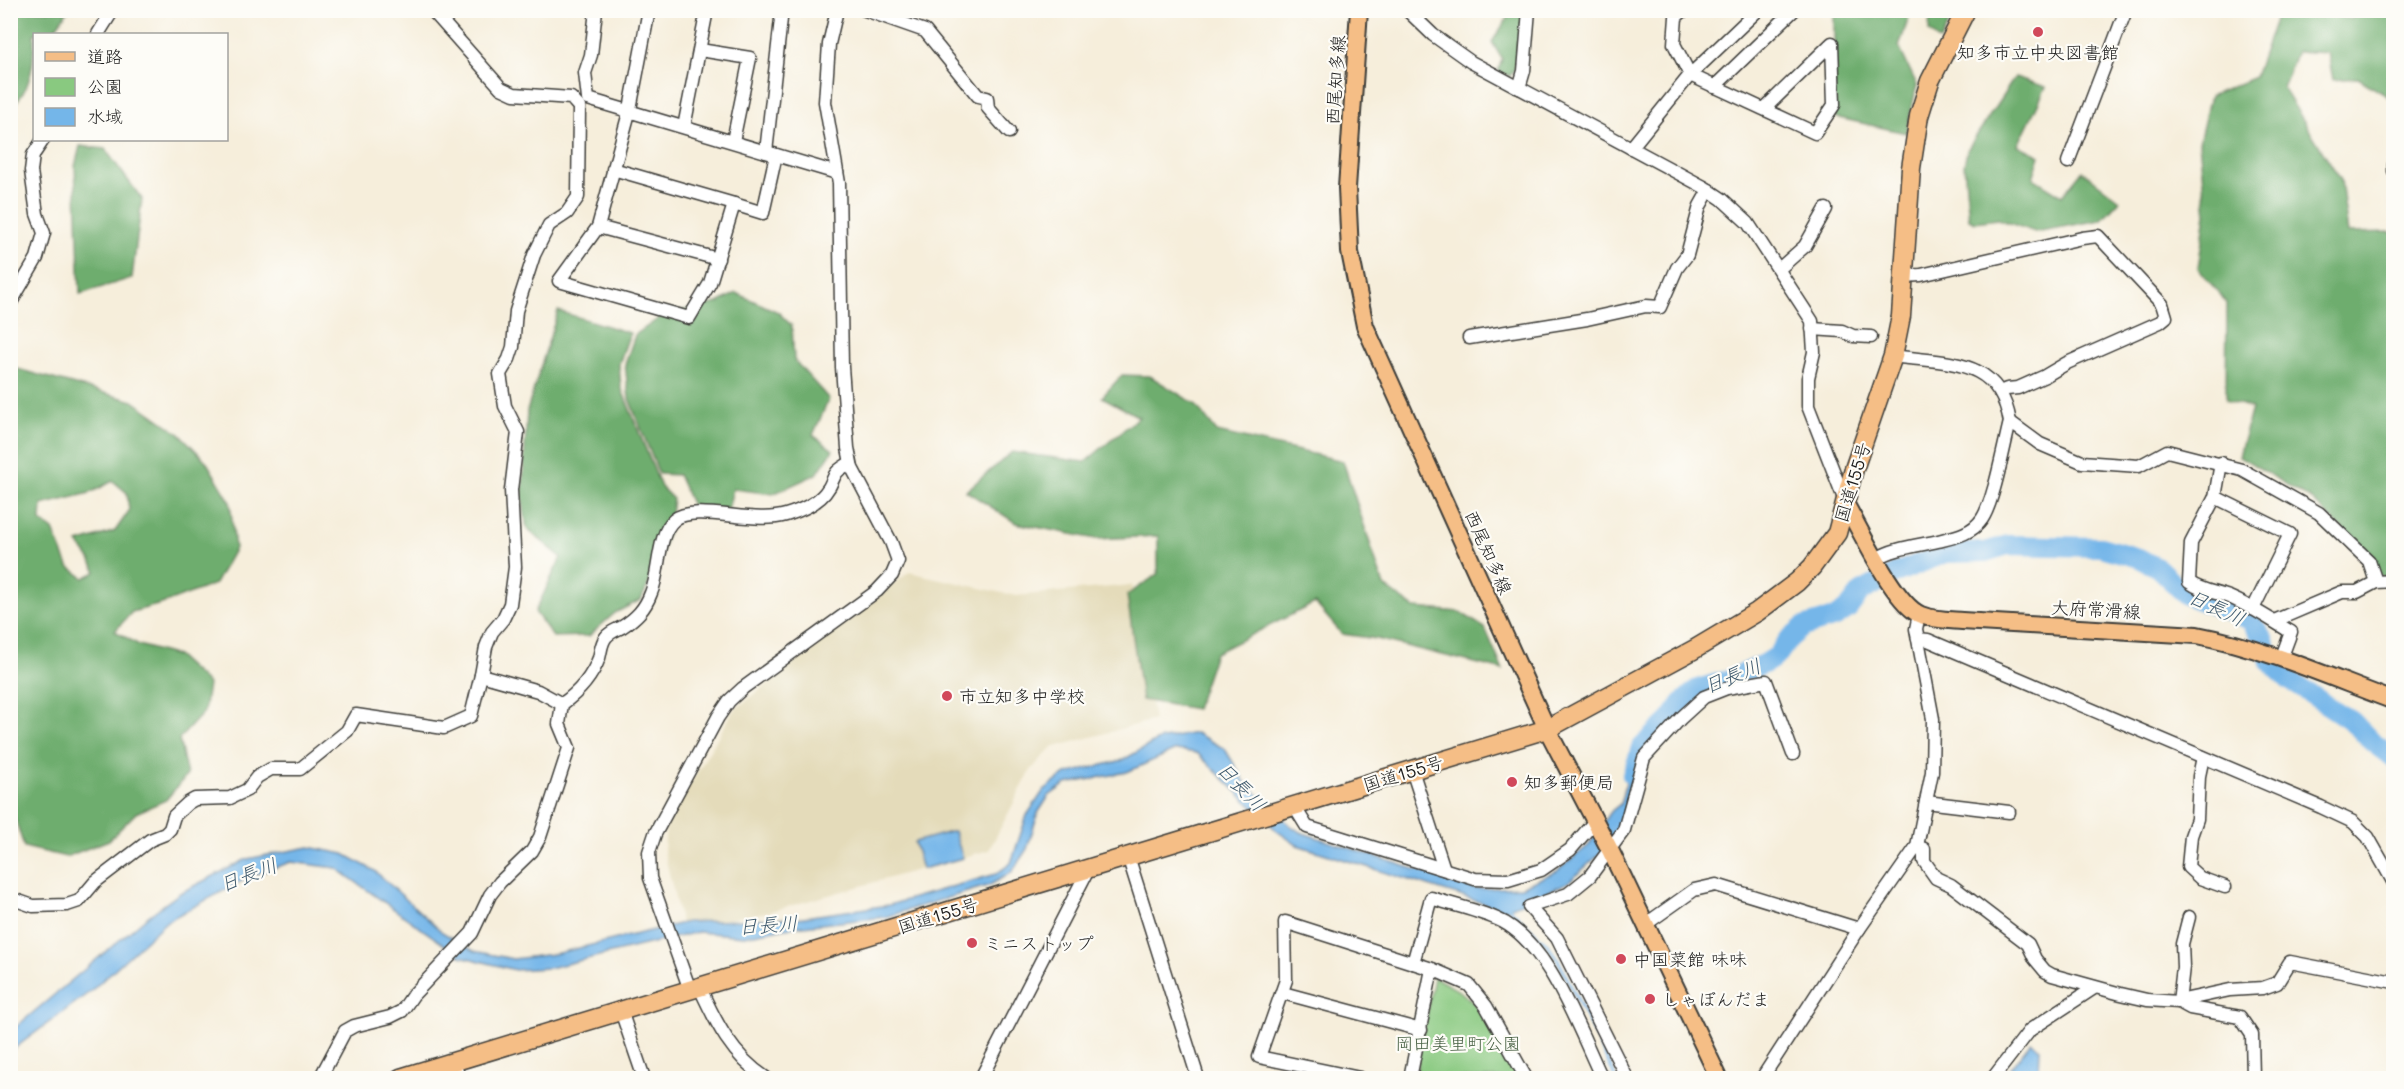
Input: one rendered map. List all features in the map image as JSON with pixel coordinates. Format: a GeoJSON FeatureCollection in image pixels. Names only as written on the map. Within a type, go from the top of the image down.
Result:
{"type":"FeatureCollection","features":[{"type":"Feature","properties":{"kind":"highway","name":"国道155号"},"geometry":{"type":"LineString","coordinates":[[400,1078],[456,1070],[621,1011],[1547,729],[1695,649],[1780,596],[1812,567],[1825,550],[1837,533],[1846,505],[1854,469],[1893,356],[1901,316],[1911,168],[1919,116],[1930,81],[1966,10]]}},
{"type":"Feature","properties":{"kind":"main road","name":"西尾知多線"},"geometry":{"type":"LineString","coordinates":[[1359,10],[1347,188],[1350,252],[1365,326],[1547,729],[1610,849],[1719,1078]]}},
{"type":"Feature","properties":{"kind":"main road"},"geometry":{"type":"LineString","coordinates":[[1846,505],[1883,571],[1905,604],[1919,614]]}},
{"type":"Feature","properties":{"kind":"main road","name":"大府常滑線"},"geometry":{"type":"LineString","coordinates":[[1919,614],[1954,621],[2197,635],[2225,640],[2272,655],[2394,701]]}},
{"type":"Feature","properties":{"kind":"street"},"geometry":{"type":"LineString","coordinates":[[99,33],[113,10]]}},
{"type":"Feature","properties":{"kind":"street"},"geometry":{"type":"LineString","coordinates":[[10,898],[33,906],[67,905],[79,901],[95,882],[150,840],[165,834],[170,829],[174,816],[188,803],[195,799],[230,798],[247,790],[257,777],[271,769],[300,769],[347,730],[356,715],[444,728],[471,716],[482,675],[486,647],[492,632],[503,619],[510,604],[515,567],[511,490],[518,432],[505,406],[500,374],[513,347],[516,311],[523,293],[528,267],[549,225],[567,213],[578,197],[579,107],[571,98],[514,94],[501,88],[432,10]]}},
{"type":"Feature","properties":{"kind":"street"},"geometry":{"type":"LineString","coordinates":[[596,10],[591,55],[585,72],[588,99],[837,173]]}},
{"type":"Feature","properties":{"kind":"street"},"geometry":{"type":"LineString","coordinates":[[649,10],[630,110],[598,227],[559,281],[689,318],[710,284],[734,204]]}},
{"type":"Feature","properties":{"kind":"street"},"geometry":{"type":"LineString","coordinates":[[684,127],[708,10]]}},
{"type":"Feature","properties":{"kind":"street"},"geometry":{"type":"LineString","coordinates":[[614,169],[763,213],[771,154],[782,10]]}},
{"type":"Feature","properties":{"kind":"street"},"geometry":{"type":"LineString","coordinates":[[766,1078],[739,1057],[695,989],[674,944],[650,878],[649,852],[665,813],[729,701],[743,688],[877,591],[896,569],[896,554],[850,463],[842,367],[837,173],[825,102],[829,44],[837,10]]}},
{"type":"Feature","properties":{"kind":"street"},"geometry":{"type":"LineString","coordinates":[[865,10],[924,31],[978,96],[987,98],[987,108],[1009,132]]}},
{"type":"Feature","properties":{"kind":"street"},"geometry":{"type":"LineString","coordinates":[[1407,10],[1450,48],[1708,190],[1722,199],[1748,223],[1812,321],[1814,352],[1808,378],[1808,406],[1846,505]]}},
{"type":"Feature","properties":{"kind":"street"},"geometry":{"type":"LineString","coordinates":[[1519,88],[1524,71],[1529,10]]}},
{"type":"Feature","properties":{"kind":"street"},"geometry":{"type":"LineString","coordinates":[[1631,148],[1690,75],[1758,10]]}},
{"type":"Feature","properties":{"kind":"street"},"geometry":{"type":"LineString","coordinates":[[1714,87],[1794,10]]}},
{"type":"Feature","properties":{"kind":"street"},"geometry":{"type":"LineString","coordinates":[[2068,162],[2126,10]]}},
{"type":"Feature","properties":{"kind":"street"},"geometry":{"type":"LineString","coordinates":[[1678,13],[1674,44],[1690,75],[1714,87],[1764,110],[1815,133],[1834,105],[1832,44],[1764,110]]}},
{"type":"Feature","properties":{"kind":"street"},"geometry":{"type":"LineString","coordinates":[[700,50],[750,58],[733,141]]}},
{"type":"Feature","properties":{"kind":"street"},"geometry":{"type":"LineString","coordinates":[[10,304],[38,258],[44,233],[37,214],[31,171],[33,155],[42,141]]}},
{"type":"Feature","properties":{"kind":"street"},"geometry":{"type":"LineString","coordinates":[[2394,164],[2394,171]]}},
{"type":"Feature","properties":{"kind":"street"},"geometry":{"type":"LineString","coordinates":[[1468,338],[1587,319],[1646,306],[1660,307],[1677,268],[1687,255],[1700,206],[1708,190]]}},
{"type":"Feature","properties":{"kind":"street"},"geometry":{"type":"LineString","coordinates":[[1779,269],[1805,246],[1826,209]]}},
{"type":"Feature","properties":{"kind":"street"},"geometry":{"type":"LineString","coordinates":[[598,227],[718,259]]}},
{"type":"Feature","properties":{"kind":"street"},"geometry":{"type":"LineString","coordinates":[[1904,276],[1921,275],[2098,236],[2155,297],[2166,313],[2166,317],[2160,322],[2067,363],[2027,384],[2000,392]]}},
{"type":"Feature","properties":{"kind":"street"},"geometry":{"type":"LineString","coordinates":[[1812,329],[1842,331],[1853,336],[1871,338]]}},
{"type":"Feature","properties":{"kind":"street"},"geometry":{"type":"LineString","coordinates":[[1883,571],[1887,553],[1959,536],[1974,528],[1982,519],[1989,505],[2010,422],[2000,392],[1990,378],[1975,369],[1893,356]]}},
{"type":"Feature","properties":{"kind":"street"},"geometry":{"type":"LineString","coordinates":[[2010,422],[2040,444],[2082,462],[2139,466],[2167,452],[2242,470],[2319,513],[2369,561],[2376,582]]}},
{"type":"Feature","properties":{"kind":"street"},"geometry":{"type":"LineString","coordinates":[[320,1078],[345,1031],[366,1021],[390,1017],[402,1011],[412,995],[469,938],[490,895],[532,851],[540,837],[569,748],[559,724],[562,704],[587,681],[608,635],[634,620],[644,608],[652,592],[665,533],[671,522],[679,516],[696,513],[752,519],[785,515],[816,502],[825,493],[834,474],[850,463]]}},
{"type":"Feature","properties":{"kind":"street"},"geometry":{"type":"LineString","coordinates":[[2221,464],[2215,497],[2191,543],[2189,582],[2198,589],[2229,598],[2253,609],[2291,632],[2272,655]]}},
{"type":"Feature","properties":{"kind":"street"},"geometry":{"type":"LineString","coordinates":[[2215,497],[2290,534],[2253,609]]}},
{"type":"Feature","properties":{"kind":"street"},"geometry":{"type":"LineString","coordinates":[[2274,621],[2342,592],[2357,592],[2376,582],[2394,581]]}},
{"type":"Feature","properties":{"kind":"street"},"geometry":{"type":"LineString","coordinates":[[1762,1078],[1917,846],[1932,772],[1933,719],[1916,629],[1919,614]]}},
{"type":"Feature","properties":{"kind":"street"},"geometry":{"type":"LineString","coordinates":[[1918,639],[1939,645],[2203,756],[2353,822],[2368,837],[2394,883]]}},
{"type":"Feature","properties":{"kind":"street"},"geometry":{"type":"LineString","coordinates":[[482,675],[538,691],[562,704]]}},
{"type":"Feature","properties":{"kind":"street"},"geometry":{"type":"LineString","coordinates":[[1627,1078],[1557,938],[1529,908],[1568,894],[1590,876],[1624,830],[1644,758],[1704,697],[1727,688],[1766,681],[1793,754]]}},
{"type":"Feature","properties":{"kind":"street"},"geometry":{"type":"LineString","coordinates":[[2203,756],[2199,776],[2197,819],[2191,836],[2188,867],[2200,878],[2225,887]]}},
{"type":"Feature","properties":{"kind":"street"},"geometry":{"type":"LineString","coordinates":[[1412,771],[1444,869]]}},
{"type":"Feature","properties":{"kind":"street"},"geometry":{"type":"LineString","coordinates":[[1926,802],[2009,812]]}},
{"type":"Feature","properties":{"kind":"street"},"geometry":{"type":"LineString","coordinates":[[1294,806],[1307,828],[1475,879],[1509,880],[1541,870],[1570,850],[1596,821]]}},
{"type":"Feature","properties":{"kind":"street"},"geometry":{"type":"LineString","coordinates":[[1917,846],[1924,849],[1924,861],[1936,878],[1951,885],[2023,940],[2045,971],[2094,988],[2147,1000],[2182,1003],[2190,1008],[2240,1017],[2252,1035],[2253,1078]]}},
{"type":"Feature","properties":{"kind":"street"},"geometry":{"type":"LineString","coordinates":[[1128,856],[1198,1078]]}},
{"type":"Feature","properties":{"kind":"street"},"geometry":{"type":"LineString","coordinates":[[981,1078],[1089,868]]}},
{"type":"Feature","properties":{"kind":"street"},"geometry":{"type":"LineString","coordinates":[[1646,924],[1694,890],[1716,885],[1859,930]]}},
{"type":"Feature","properties":{"kind":"street"},"geometry":{"type":"LineString","coordinates":[[1413,963],[1431,898],[1498,919],[1520,933],[1535,949],[1551,973],[1602,1078]]}},
{"type":"Feature","properties":{"kind":"street"},"geometry":{"type":"LineString","coordinates":[[2182,1003],[2182,944],[2189,917]]}},
{"type":"Feature","properties":{"kind":"street"},"geometry":{"type":"LineString","coordinates":[[1360,1078],[1259,1057],[1283,993],[1287,971],[1284,922],[1432,969],[1469,985],[1486,1006],[1526,1078]]}},
{"type":"Feature","properties":{"kind":"street"},"geometry":{"type":"LineString","coordinates":[[2182,1003],[2188,999],[2230,990],[2263,988],[2277,983],[2290,962],[2394,982]]}},
{"type":"Feature","properties":{"kind":"street"},"geometry":{"type":"LineString","coordinates":[[1410,1078],[1432,969]]}},
{"type":"Feature","properties":{"kind":"street"},"geometry":{"type":"LineString","coordinates":[[1994,1078],[2030,1030],[2094,988]]}},
{"type":"Feature","properties":{"kind":"street"},"geometry":{"type":"LineString","coordinates":[[1283,993],[1420,1029]]}},
{"type":"Feature","properties":{"kind":"street"},"geometry":{"type":"LineString","coordinates":[[621,1011],[644,1078]]}},
{"type":"Feature","properties":{"kind":"shaded area"},"geometry":{"type":"Polygon","coordinates":[[[909,572],[1016,596],[1132,585],[1154,720],[1051,748],[1031,770],[989,850],[768,912],[682,927],[664,852],[666,826],[733,711],[909,572]]]}},
{"type":"Feature","properties":{"kind":"green space"},"geometry":{"type":"Polygon","coordinates":[[[11,10],[68,11],[52,33],[33,33],[31,74],[24,92],[11,107],[11,10]]]}},
{"type":"Feature","properties":{"kind":"green space"},"geometry":{"type":"Polygon","coordinates":[[[1504,11],[1522,11],[1525,17],[1515,69],[1510,76],[1498,71],[1502,59],[1492,42],[1507,19],[1504,11]]]}},
{"type":"Feature","properties":{"kind":"green space"},"geometry":{"type":"Polygon","coordinates":[[[1834,11],[1911,11],[1899,47],[1917,85],[1906,133],[1834,117],[1834,11]]]}},
{"type":"Feature","properties":{"kind":"green space"},"geometry":{"type":"Polygon","coordinates":[[[1930,11],[1955,11],[1940,41],[1929,32],[1930,11]]]}},
{"type":"Feature","properties":{"kind":"green space"},"geometry":{"type":"Polygon","coordinates":[[[2278,11],[2321,11],[2323,14],[2352,19],[2355,11],[2393,11],[2393,100],[2358,78],[2333,80],[2328,53],[2297,51],[2283,88],[2341,180],[2348,233],[2393,232],[2392,578],[2380,576],[2374,560],[2312,500],[2239,456],[2252,408],[2226,400],[2227,303],[2198,268],[2206,214],[2199,142],[2210,96],[2255,77],[2278,11]]]}},
{"type":"Feature","properties":{"kind":"green space"},"geometry":{"type":"Polygon","coordinates":[[[2015,77],[2046,87],[2018,145],[2040,156],[2033,178],[2062,196],[2082,171],[2120,200],[2101,220],[2035,232],[1998,219],[1975,222],[1969,219],[1964,165],[1967,150],[2015,77]]]}},
{"type":"Feature","properties":{"kind":"green space"},"geometry":{"type":"Polygon","coordinates":[[[80,146],[105,149],[142,199],[132,278],[80,294],[75,166],[80,146]]]}},
{"type":"Feature","properties":{"kind":"green space"},"geometry":{"type":"Polygon","coordinates":[[[736,293],[778,312],[792,326],[794,360],[829,399],[813,435],[833,450],[817,474],[773,494],[733,489],[728,510],[693,508],[678,475],[659,474],[629,399],[625,364],[635,335],[665,314],[718,303],[736,293]]]}},
{"type":"Feature","properties":{"kind":"green space"},"geometry":{"type":"Polygon","coordinates":[[[558,311],[630,333],[619,364],[621,387],[661,487],[673,499],[670,522],[660,560],[641,600],[615,613],[589,636],[553,637],[535,612],[561,557],[527,529],[522,497],[527,411],[558,311]]]}},
{"type":"Feature","properties":{"kind":"green space"},"geometry":{"type":"Polygon","coordinates":[[[11,368],[14,368],[133,401],[180,434],[206,461],[230,501],[235,548],[215,584],[165,603],[132,612],[115,631],[139,645],[177,656],[208,684],[204,712],[179,739],[187,775],[166,800],[136,813],[109,840],[66,857],[24,847],[11,806],[11,368]],[[113,481],[90,493],[42,505],[41,521],[53,530],[68,566],[84,578],[96,572],[78,543],[115,531],[129,511],[127,493],[113,481]]]}},
{"type":"Feature","properties":{"kind":"green space"},"geometry":{"type":"Polygon","coordinates":[[[1122,375],[1150,376],[1195,404],[1217,432],[1343,461],[1384,586],[1415,608],[1460,612],[1485,628],[1503,670],[1377,639],[1342,634],[1315,603],[1215,653],[1196,709],[1142,700],[1127,595],[1158,574],[1158,536],[1096,539],[1016,523],[966,491],[1012,452],[1085,462],[1139,417],[1102,397],[1122,375]]]}},
{"type":"Feature","properties":{"kind":"green space","name":"岡田美里町公園"},"geometry":{"type":"Polygon","coordinates":[[[1434,977],[1461,992],[1478,1007],[1518,1078],[1415,1078],[1434,977]]]}},
{"type":"Feature","properties":{"kind":"water"},"geometry":{"type":"Polygon","coordinates":[[[1196,733],[1225,749],[1245,782],[1300,832],[1476,889],[1521,887],[1557,871],[1589,845],[1609,813],[1620,804],[1635,750],[1641,752],[1619,829],[1599,855],[1567,883],[1505,910],[1297,845],[1277,831],[1197,753],[1176,750],[1127,772],[1066,784],[1049,796],[1038,813],[1027,849],[1012,872],[990,885],[885,917],[785,928],[744,936],[698,932],[549,968],[515,970],[460,956],[336,868],[291,862],[251,876],[167,921],[91,991],[11,1051],[11,1031],[147,917],[180,893],[247,859],[309,847],[344,854],[375,871],[442,932],[474,951],[513,959],[554,954],[687,922],[797,918],[889,905],[996,874],[1011,863],[1027,815],[1044,790],[1066,774],[1123,760],[1158,740],[1196,733]]]}},
{"type":"Feature","properties":{"kind":"water"},"geometry":{"type":"Polygon","coordinates":[[[954,831],[963,858],[922,869],[914,842],[954,831]]]}},
{"type":"Feature","properties":{"kind":"water"},"geometry":{"type":"Polygon","coordinates":[[[2031,1042],[2040,1048],[2039,1070],[2047,1078],[2003,1078],[2031,1042]]]}},
{"type":"Feature","properties":{"kind":"waterway","name":"日長川"},"geometry":{"type":"LineString","coordinates":[[1632,775],[1642,747],[1697,689],[1731,679],[1766,663],[1777,656],[1789,639],[1803,627],[1836,617],[1848,609],[1861,592],[1898,572],[1946,553],[1985,552],[2008,545],[2101,547],[2139,558],[2158,568],[2186,595],[2250,620],[2264,640],[2270,662],[2289,680],[2353,722],[2371,741],[2394,759]]}},
{"type":"Feature","properties":{"kind":"waterway"},"geometry":{"type":"LineString","coordinates":[[1508,907],[1546,943],[1558,960],[1616,1078]]}},
{"type":"Feature","properties":{"kind":"place","name":"知多市立中央図書館"},"geometry":{"type":"Point","coordinates":[2038,32]}},
{"type":"Feature","properties":{"kind":"place","name":"市立知多中学校"},"geometry":{"type":"Point","coordinates":[947,696]}},
{"type":"Feature","properties":{"kind":"place","name":"知多郵便局"},"geometry":{"type":"Point","coordinates":[1512,782]}},
{"type":"Feature","properties":{"kind":"place","name":"ミニストップ"},"geometry":{"type":"Point","coordinates":[972,943]}},
{"type":"Feature","properties":{"kind":"place","name":"中国菜館 味味"},"geometry":{"type":"Point","coordinates":[1621,959]}},
{"type":"Feature","properties":{"kind":"place","name":"しゃぼんだま"},"geometry":{"type":"Point","coordinates":[1650,999]}}]}
